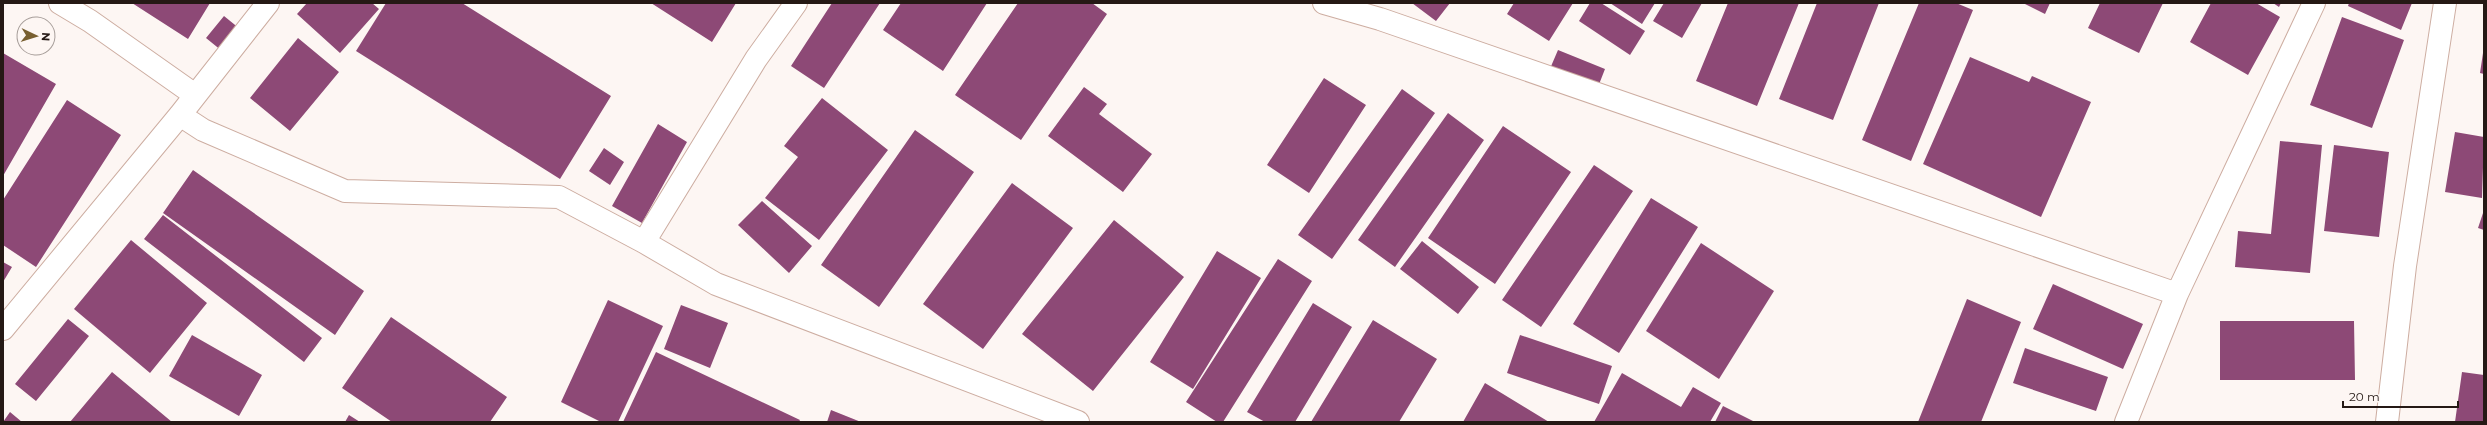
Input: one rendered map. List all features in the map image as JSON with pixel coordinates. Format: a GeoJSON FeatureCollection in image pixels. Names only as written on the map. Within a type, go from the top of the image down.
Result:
{"type":"FeatureCollection","features":[{"type":"Feature","properties":{"kind":"street"},"geometry":{"type":"LineString","coordinates":[[60,3],[90,21],[194,95]]}},
{"type":"Feature","properties":{"kind":"street"},"geometry":{"type":"LineString","coordinates":[[3,329],[180,115],[194,95],[268,3]]}},
{"type":"Feature","properties":{"kind":"street"},"geometry":{"type":"LineString","coordinates":[[644,242],[756,59],[796,3]]}},
{"type":"Feature","properties":{"kind":"street"},"geometry":{"type":"LineString","coordinates":[[1324,3],[1388,22],[2177,294]]}},
{"type":"Feature","properties":{"kind":"street"},"geometry":{"type":"LineString","coordinates":[[2126,422],[2177,294],[2314,3]]}},
{"type":"Feature","properties":{"kind":"street"},"geometry":{"type":"LineString","coordinates":[[2387,422],[2404,266],[2445,3]]}},
{"type":"Feature","properties":{"kind":"street"},"geometry":{"type":"LineString","coordinates":[[180,115],[204,130],[345,191],[559,197],[644,242],[716,284],[1070,421]]}},
{"type":"Feature","properties":{"kind":"building"},"geometry":{"type":"Polygon","coordinates":[[[132,3],[210,3],[188,39],[132,3]]]}},
{"type":"Feature","properties":{"kind":"building"},"geometry":{"type":"Polygon","coordinates":[[[307,3],[372,3],[379,9],[340,53],[297,14],[307,3]]]}},
{"type":"Feature","properties":{"kind":"building"},"geometry":{"type":"Polygon","coordinates":[[[386,3],[462,3],[611,96],[560,179],[356,51],[386,3]]]}},
{"type":"Feature","properties":{"kind":"building"},"geometry":{"type":"Polygon","coordinates":[[[651,3],[736,3],[712,42],[651,3]]]}},
{"type":"Feature","properties":{"kind":"building"},"geometry":{"type":"Polygon","coordinates":[[[832,3],[880,3],[824,88],[791,66],[832,3]]]}},
{"type":"Feature","properties":{"kind":"building"},"geometry":{"type":"Polygon","coordinates":[[[901,3],[987,3],[943,71],[883,30],[901,3]]]}},
{"type":"Feature","properties":{"kind":"building"},"geometry":{"type":"Polygon","coordinates":[[[1018,3],[1092,3],[1107,14],[1021,140],[955,95],[1018,3]]]}},
{"type":"Feature","properties":{"kind":"building"},"geometry":{"type":"Polygon","coordinates":[[[1412,3],[1450,3],[1436,21],[1412,3]]]}},
{"type":"Feature","properties":{"kind":"building"},"geometry":{"type":"Polygon","coordinates":[[[1514,3],[1573,3],[1549,41],[1507,14],[1514,3]]]}},
{"type":"Feature","properties":{"kind":"building"},"geometry":{"type":"Polygon","coordinates":[[[1590,3],[1601,3],[1645,31],[1630,55],[1579,21],[1590,3]]]}},
{"type":"Feature","properties":{"kind":"building"},"geometry":{"type":"Polygon","coordinates":[[[1610,3],[1655,3],[1642,24],[1610,3]]]}},
{"type":"Feature","properties":{"kind":"building"},"geometry":{"type":"Polygon","coordinates":[[[1664,3],[1702,3],[1682,38],[1653,21],[1664,3]]]}},
{"type":"Feature","properties":{"kind":"building"},"geometry":{"type":"Polygon","coordinates":[[[1728,3],[1799,3],[1757,106],[1696,81],[1728,3]]]}},
{"type":"Feature","properties":{"kind":"building"},"geometry":{"type":"Polygon","coordinates":[[[1817,3],[1879,3],[1833,120],[1779,99],[1817,3]]]}},
{"type":"Feature","properties":{"kind":"building"},"geometry":{"type":"Polygon","coordinates":[[[1919,3],[1956,3],[1973,10],[1911,161],[1862,140],[1919,3]]]}},
{"type":"Feature","properties":{"kind":"building"},"geometry":{"type":"Polygon","coordinates":[[[2023,3],[2050,3],[2045,14],[2023,3]]]}},
{"type":"Feature","properties":{"kind":"building"},"geometry":{"type":"Polygon","coordinates":[[[2100,3],[2163,3],[2139,53],[2088,28],[2100,3]]]}},
{"type":"Feature","properties":{"kind":"building"},"geometry":{"type":"Polygon","coordinates":[[[2211,3],[2256,3],[2280,17],[2248,75],[2190,42],[2211,3]]]}},
{"type":"Feature","properties":{"kind":"building"},"geometry":{"type":"Polygon","coordinates":[[[2273,3],[2281,3],[2279,7],[2273,3]]]}},
{"type":"Feature","properties":{"kind":"building"},"geometry":{"type":"Polygon","coordinates":[[[2349,3],[2412,3],[2401,30],[2348,6],[2349,3]]]}},
{"type":"Feature","properties":{"kind":"building"},"geometry":{"type":"Polygon","coordinates":[[[224,16],[240,29],[222,51],[206,38],[224,16]]]}},
{"type":"Feature","properties":{"kind":"building"},"geometry":{"type":"Polygon","coordinates":[[[2342,17],[2404,40],[2372,128],[2310,105],[2342,17]]]}},
{"type":"Feature","properties":{"kind":"building"},"geometry":{"type":"Polygon","coordinates":[[[298,38],[339,72],[290,131],[250,98],[298,38]]]}},
{"type":"Feature","properties":{"kind":"building"},"geometry":{"type":"Polygon","coordinates":[[[1558,50],[1605,69],[1596,92],[1549,71],[1558,50]]]}},
{"type":"Feature","properties":{"kind":"building"},"geometry":{"type":"Polygon","coordinates":[[[3,53],[56,84],[3,176],[3,53]]]}},
{"type":"Feature","properties":{"kind":"building"},"geometry":{"type":"Polygon","coordinates":[[[2484,53],[2484,74],[2480,73],[2484,53]]]}},
{"type":"Feature","properties":{"kind":"building"},"geometry":{"type":"Polygon","coordinates":[[[1970,57],[2029,82],[2032,76],[2091,102],[2041,217],[1923,164],[1970,57]]]}},
{"type":"Feature","properties":{"kind":"building"},"geometry":{"type":"Polygon","coordinates":[[[1324,78],[1366,105],[1309,193],[1267,165],[1324,78]]]}},
{"type":"Feature","properties":{"kind":"building"},"geometry":{"type":"Polygon","coordinates":[[[1084,87],[1107,104],[1099,114],[1152,154],[1123,192],[1048,136],[1084,87]]]}},
{"type":"Feature","properties":{"kind":"building"},"geometry":{"type":"Polygon","coordinates":[[[1402,89],[1435,113],[1332,259],[1298,235],[1402,89]]]}},
{"type":"Feature","properties":{"kind":"building"},"geometry":{"type":"Polygon","coordinates":[[[822,98],[888,150],[819,240],[765,198],[798,157],[784,146],[822,98]]]}},
{"type":"Feature","properties":{"kind":"building"},"geometry":{"type":"Polygon","coordinates":[[[67,100],[121,135],[36,267],[3,245],[3,200],[67,100]]]}},
{"type":"Feature","properties":{"kind":"building"},"geometry":{"type":"Polygon","coordinates":[[[1448,113],[1484,140],[1395,267],[1358,240],[1448,113]]]}},
{"type":"Feature","properties":{"kind":"building"},"geometry":{"type":"Polygon","coordinates":[[[658,124],[687,142],[642,223],[612,206],[658,124]]]}},
{"type":"Feature","properties":{"kind":"building"},"geometry":{"type":"Polygon","coordinates":[[[1503,126],[1571,172],[1495,284],[1428,238],[1503,126]]]}},
{"type":"Feature","properties":{"kind":"building"},"geometry":{"type":"Polygon","coordinates":[[[915,130],[974,172],[879,307],[821,265],[915,130]]]}},
{"type":"Feature","properties":{"kind":"building"},"geometry":{"type":"Polygon","coordinates":[[[2455,132],[2484,137],[2482,198],[2445,192],[2455,132]]]}},
{"type":"Feature","properties":{"kind":"building"},"geometry":{"type":"Polygon","coordinates":[[[2280,141],[2322,145],[2310,273],[2235,267],[2238,231],[2271,234],[2280,141]]]}},
{"type":"Feature","properties":{"kind":"building"},"geometry":{"type":"Polygon","coordinates":[[[2334,145],[2389,152],[2379,237],[2324,231],[2334,145]]]}},
{"type":"Feature","properties":{"kind":"building"},"geometry":{"type":"Polygon","coordinates":[[[604,148],[624,162],[610,185],[589,171],[604,148]]]}},
{"type":"Feature","properties":{"kind":"building"},"geometry":{"type":"Polygon","coordinates":[[[1594,165],[1633,191],[1541,327],[1502,300],[1594,165]]]}},
{"type":"Feature","properties":{"kind":"building"},"geometry":{"type":"Polygon","coordinates":[[[193,170],[364,291],[335,335],[163,213],[193,170]]]}},
{"type":"Feature","properties":{"kind":"building"},"geometry":{"type":"Polygon","coordinates":[[[1012,183],[1073,228],[983,349],[923,304],[1012,183]]]}},
{"type":"Feature","properties":{"kind":"building"},"geometry":{"type":"Polygon","coordinates":[[[1651,198],[1698,227],[1619,353],[1573,324],[1651,198]]]}},
{"type":"Feature","properties":{"kind":"building"},"geometry":{"type":"Polygon","coordinates":[[[762,201],[812,246],[789,273],[738,225],[762,201]]]}},
{"type":"Feature","properties":{"kind":"building"},"geometry":{"type":"Polygon","coordinates":[[[2484,210],[2484,230],[2478,228],[2484,210]]]}},
{"type":"Feature","properties":{"kind":"building"},"geometry":{"type":"Polygon","coordinates":[[[163,215],[322,338],[304,362],[144,239],[163,215]]]}},
{"type":"Feature","properties":{"kind":"building"},"geometry":{"type":"Polygon","coordinates":[[[1114,220],[1184,277],[1093,391],[1022,334],[1114,220]]]}},
{"type":"Feature","properties":{"kind":"building"},"geometry":{"type":"Polygon","coordinates":[[[131,240],[207,303],[150,373],[74,309],[131,240]]]}},
{"type":"Feature","properties":{"kind":"building"},"geometry":{"type":"Polygon","coordinates":[[[1422,241],[1479,287],[1458,314],[1400,269],[1422,241]]]}},
{"type":"Feature","properties":{"kind":"building"},"geometry":{"type":"Polygon","coordinates":[[[1701,243],[1774,291],[1719,379],[1646,331],[1701,243]]]}},
{"type":"Feature","properties":{"kind":"building"},"geometry":{"type":"Polygon","coordinates":[[[1217,251],[1261,278],[1193,389],[1150,362],[1217,251]]]}},
{"type":"Feature","properties":{"kind":"building"},"geometry":{"type":"Polygon","coordinates":[[[1278,259],[1312,281],[1223,422],[1217,422],[1186,402],[1278,259]]]}},
{"type":"Feature","properties":{"kind":"building"},"geometry":{"type":"Polygon","coordinates":[[[3,262],[12,267],[3,282],[3,262]]]}},
{"type":"Feature","properties":{"kind":"building"},"geometry":{"type":"Polygon","coordinates":[[[2053,284],[2143,324],[2123,369],[2033,329],[2053,284]]]}},
{"type":"Feature","properties":{"kind":"building"},"geometry":{"type":"Polygon","coordinates":[[[1967,299],[2021,322],[1981,422],[1918,422],[1967,299]]]}},
{"type":"Feature","properties":{"kind":"building"},"geometry":{"type":"Polygon","coordinates":[[[608,300],[663,326],[618,422],[601,422],[561,402],[608,300]]]}},
{"type":"Feature","properties":{"kind":"building"},"geometry":{"type":"Polygon","coordinates":[[[1313,303],[1352,327],[1295,422],[1265,422],[1247,412],[1313,303]]]}},
{"type":"Feature","properties":{"kind":"building"},"geometry":{"type":"Polygon","coordinates":[[[681,305],[728,323],[710,368],[664,349],[681,305]]]}},
{"type":"Feature","properties":{"kind":"building"},"geometry":{"type":"Polygon","coordinates":[[[391,317],[507,397],[490,422],[392,422],[342,388],[391,317]]]}},
{"type":"Feature","properties":{"kind":"building"},"geometry":{"type":"Polygon","coordinates":[[[68,319],[89,336],[36,401],[15,384],[68,319]]]}},
{"type":"Feature","properties":{"kind":"building"},"geometry":{"type":"Polygon","coordinates":[[[1373,320],[1437,359],[1399,422],[1311,422],[1373,320]]]}},
{"type":"Feature","properties":{"kind":"building"},"geometry":{"type":"Polygon","coordinates":[[[2220,321],[2354,321],[2355,380],[2220,380],[2220,321]]]}},
{"type":"Feature","properties":{"kind":"building"},"geometry":{"type":"Polygon","coordinates":[[[192,335],[262,375],[239,416],[169,376],[192,335]]]}},
{"type":"Feature","properties":{"kind":"building"},"geometry":{"type":"Polygon","coordinates":[[[1520,335],[1612,366],[1599,404],[1507,373],[1520,335]]]}},
{"type":"Feature","properties":{"kind":"building"},"geometry":{"type":"Polygon","coordinates":[[[2025,348],[2108,377],[2096,411],[2013,383],[2025,348]]]}},
{"type":"Feature","properties":{"kind":"building"},"geometry":{"type":"Polygon","coordinates":[[[656,352],[800,420],[799,422],[623,422],[656,352]]]}},
{"type":"Feature","properties":{"kind":"building"},"geometry":{"type":"Polygon","coordinates":[[[112,372],[172,422],[70,422],[112,372]]]}},
{"type":"Feature","properties":{"kind":"building"},"geometry":{"type":"Polygon","coordinates":[[[2462,372],[2484,375],[2484,422],[2455,422],[2462,372]]]}},
{"type":"Feature","properties":{"kind":"building"},"geometry":{"type":"Polygon","coordinates":[[[1622,373],[1681,407],[1693,387],[1721,403],[1710,422],[1594,422],[1622,373]]]}},
{"type":"Feature","properties":{"kind":"building"},"geometry":{"type":"Polygon","coordinates":[[[1485,383],[1549,422],[1463,422],[1485,383]]]}},
{"type":"Feature","properties":{"kind":"building"},"geometry":{"type":"Polygon","coordinates":[[[1723,406],[1755,422],[1715,422],[1723,406]]]}},
{"type":"Feature","properties":{"kind":"building"},"geometry":{"type":"Polygon","coordinates":[[[831,410],[861,422],[827,422],[831,410]]]}},
{"type":"Feature","properties":{"kind":"building"},"geometry":{"type":"Polygon","coordinates":[[[10,412],[22,422],[3,422],[10,412]]]}},
{"type":"Feature","properties":{"kind":"building"},"geometry":{"type":"Polygon","coordinates":[[[349,415],[360,422],[345,422],[349,415]]]}}]}
